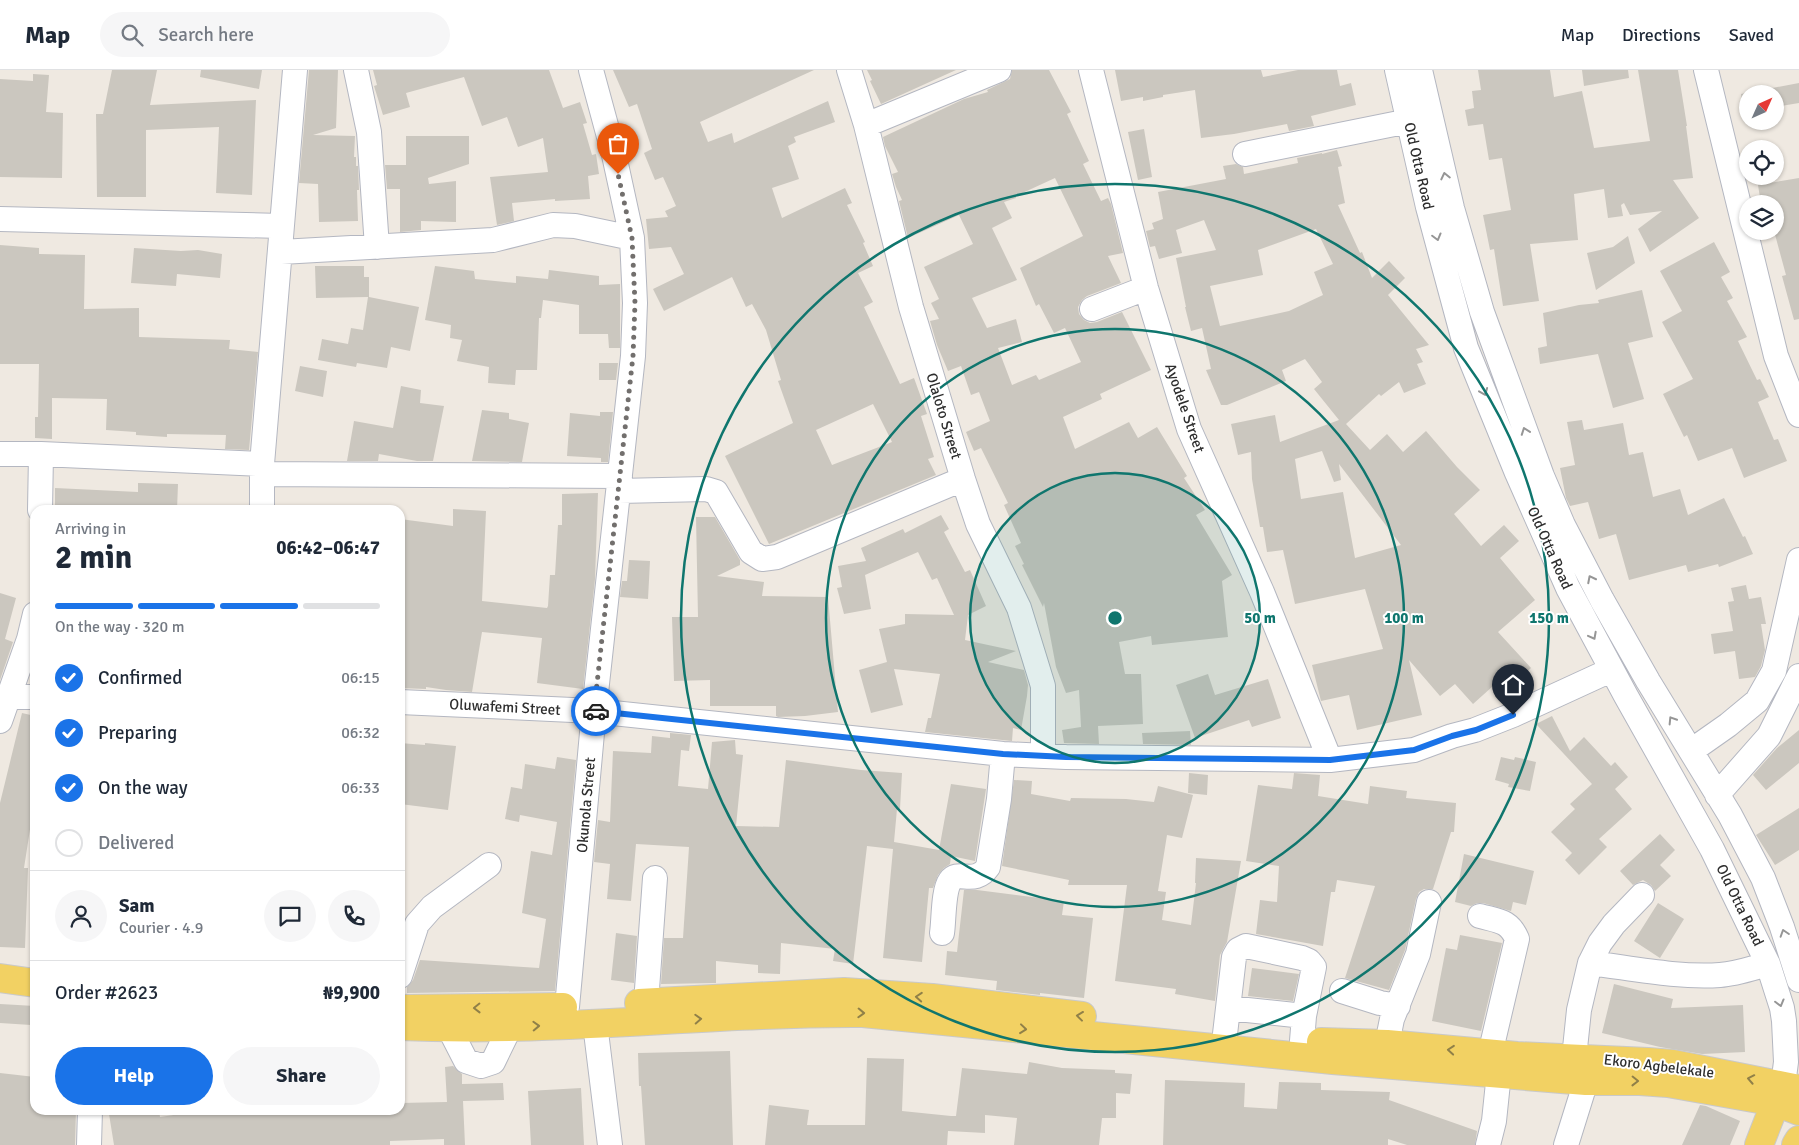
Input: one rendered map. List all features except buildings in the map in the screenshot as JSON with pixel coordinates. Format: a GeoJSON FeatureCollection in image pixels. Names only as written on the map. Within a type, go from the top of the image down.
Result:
{"type":"FeatureCollection","features":[{"type":"Feature","properties":{"kind":"main road"},"geometry":{"type":"LineString","coordinates":[[0,961],[30,965]]}},
{"type":"Feature","properties":{"kind":"main road"},"geometry":{"type":"LineString","coordinates":[[0,978],[30,982]]}},
{"type":"Feature","properties":{"kind":"main road"},"geometry":{"type":"LineString","coordinates":[[405,1026],[510,1028],[595,1024],[740,1007],[844,992],[1303,1028],[1507,1064]]}},
{"type":"Feature","properties":{"kind":"main road"},"geometry":{"type":"LineString","coordinates":[[405,1009],[567,1007],[646,1003],[740,1007],[803,1013],[864,1013],[1334,1060],[1507,1064],[1570,1069],[1640,1080],[1789,1097]]}},
{"type":"Feature","properties":{"kind":"main road","name":"Old Otta Road"},"geometry":{"type":"LineString","coordinates":[[1759,1145],[1789,1097]]}},
{"type":"Feature","properties":{"kind":"main road"},"geometry":{"type":"LineString","coordinates":[[1796,1145],[1799,1140]]}},
{"type":"Feature","properties":{"kind":"street"},"geometry":{"type":"LineString","coordinates":[[262,505],[262,469],[295,70]]}},
{"type":"Feature","properties":{"kind":"street"},"geometry":{"type":"LineString","coordinates":[[356,70],[369,132],[377,247]]}},
{"type":"Feature","properties":{"kind":"street","name":"Okunola Street"},"geometry":{"type":"LineString","coordinates":[[567,1007],[594,711],[633,356],[635,303],[632,238],[614,155],[591,70]]}},
{"type":"Feature","properties":{"kind":"street","name":"Olaloto Street"},"geometry":{"type":"LineString","coordinates":[[849,70],[866,124],[911,307],[962,479],[978,524],[1019,608],[1043,686],[1043,756]]}},
{"type":"Feature","properties":{"kind":"street"},"geometry":{"type":"LineString","coordinates":[[866,124],[999,70]]}},
{"type":"Feature","properties":{"kind":"street","name":"Ayodele Street"},"geometry":{"type":"LineString","coordinates":[[1091,70],[1146,288],[1189,429],[1262,592],[1330,760]]}},
{"type":"Feature","properties":{"kind":"street","name":"Old Otta Road"},"geometry":{"type":"LineString","coordinates":[[1397,70],[1428,207],[1466,348],[1540,527],[1568,588],[1611,670],[1725,874],[1768,964],[1782,1008],[1789,1097]]}},
{"type":"Feature","properties":{"kind":"street","name":"Old Otta Road"},"geometry":{"type":"LineString","coordinates":[[1420,70],[1452,208],[1482,312],[1542,476],[1563,525],[1602,600],[1648,681],[1730,815],[1763,878],[1782,927],[1799,980]]}},
{"type":"Feature","properties":{"kind":"street"},"geometry":{"type":"LineString","coordinates":[[1706,70],[1776,356],[1799,415]]}},
{"type":"Feature","properties":{"kind":"street"},"geometry":{"type":"LineString","coordinates":[[1245,154],[1409,121]]}},
{"type":"Feature","properties":{"kind":"street"},"geometry":{"type":"LineString","coordinates":[[0,219],[281,226]]}},
{"type":"Feature","properties":{"kind":"street"},"geometry":{"type":"LineString","coordinates":[[281,252],[493,240],[553,225],[575,226],[632,238]]}},
{"type":"Feature","properties":{"kind":"street"},"geometry":{"type":"LineString","coordinates":[[1092,309],[1146,288]]}},
{"type":"Feature","properties":{"kind":"street"},"geometry":{"type":"LineString","coordinates":[[0,454],[41,454],[262,469],[706,488],[716,492],[751,552],[762,559],[777,558],[962,479]]}},
{"type":"Feature","properties":{"kind":"street"},"geometry":{"type":"LineString","coordinates":[[40,505],[41,454]]}},
{"type":"Feature","properties":{"kind":"street"},"geometry":{"type":"LineString","coordinates":[[1703,772],[1728,725],[1757,700],[1774,671],[1799,560]]}},
{"type":"Feature","properties":{"kind":"street"},"geometry":{"type":"LineString","coordinates":[[0,721],[30,635]]}},
{"type":"Feature","properties":{"kind":"street","name":"Oluwafemi Street"},"geometry":{"type":"LineString","coordinates":[[405,702],[594,711],[1003,754],[1330,760],[1414,750],[1452,736],[1476,730],[1513,715],[1611,670]]}},
{"type":"Feature","properties":{"kind":"street"},"geometry":{"type":"LineString","coordinates":[[1703,772],[1769,736],[1799,676]]}},
{"type":"Feature","properties":{"kind":"street"},"geometry":{"type":"LineString","coordinates":[[1626,696],[1648,681]]}},
{"type":"Feature","properties":{"kind":"street"},"geometry":{"type":"LineString","coordinates":[[9,697],[30,697]]}},
{"type":"Feature","properties":{"kind":"street"},"geometry":{"type":"LineString","coordinates":[[942,933],[947,888],[950,880],[957,876],[978,877],[988,867],[999,799],[1003,754]]}},
{"type":"Feature","properties":{"kind":"street"},"geometry":{"type":"LineString","coordinates":[[405,958],[417,924],[432,906],[489,865]]}},
{"type":"Feature","properties":{"kind":"street"},"geometry":{"type":"LineString","coordinates":[[646,1003],[655,878]]}},
{"type":"Feature","properties":{"kind":"street"},"geometry":{"type":"LineString","coordinates":[[1566,1145],[1570,1069],[1578,1010],[1590,962],[1600,943],[1614,924],[1642,895]]}},
{"type":"Feature","properties":{"kind":"street"},"geometry":{"type":"LineString","coordinates":[[1387,1044],[1392,1019],[1418,954],[1429,902]]}},
{"type":"Feature","properties":{"kind":"street"},"geometry":{"type":"LineString","coordinates":[[1480,916],[1504,922],[1512,928],[1517,939],[1507,1064],[1488,1145]]}},
{"type":"Feature","properties":{"kind":"street"},"geometry":{"type":"LineString","coordinates":[[1227,1021],[1234,957],[1238,950],[1246,946],[1309,961],[1314,967],[1303,1028]]}},
{"type":"Feature","properties":{"kind":"street"},"geometry":{"type":"LineString","coordinates":[[1590,962],[1706,976],[1722,975],[1768,964]]}},
{"type":"Feature","properties":{"kind":"street"},"geometry":{"type":"LineString","coordinates":[[1342,991],[1380,1003],[1398,1006]]}},
{"type":"Feature","properties":{"kind":"street"},"geometry":{"type":"LineString","coordinates":[[595,1024],[610,1145]]}},
{"type":"Feature","properties":{"kind":"street"},"geometry":{"type":"LineString","coordinates":[[449,1028],[466,1061],[481,1066],[493,1062],[510,1028]]}},
{"type":"Feature","properties":{"kind":"street"},"geometry":{"type":"LineString","coordinates":[[89,1145],[90,1115]]}},
{"type":"Feature","properties":{"kind":"way so far"},"geometry":{"type":"LineString","coordinates":[[596,711],[594,711],[633,356],[635,303],[632,238],[618,174]]}},
{"type":"Feature","properties":{"kind":"route"},"geometry":{"type":"LineString","coordinates":[[596,711],[1003,754],[1066,757],[1330,760],[1414,750],[1452,736],[1476,730],[1513,715]]}}]}
